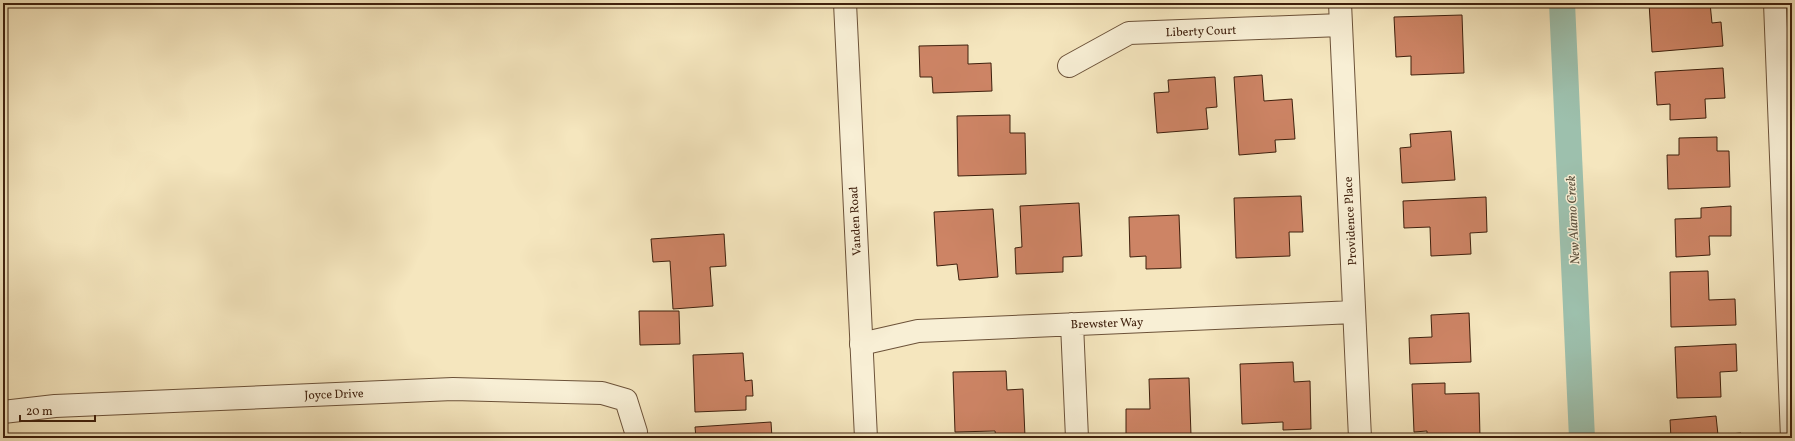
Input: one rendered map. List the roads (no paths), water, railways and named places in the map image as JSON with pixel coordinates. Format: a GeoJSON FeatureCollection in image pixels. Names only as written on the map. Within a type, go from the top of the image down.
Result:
{"type":"FeatureCollection","features":[{"type":"Feature","properties":{"kind":"street","name":"Vanden Road"},"geometry":{"type":"LineString","coordinates":[[844,3],[866,438]]}},
{"type":"Feature","properties":{"kind":"street","name":"Providence Place"},"geometry":{"type":"LineString","coordinates":[[1340,3],[1360,438]]}},
{"type":"Feature","properties":{"kind":"street"},"geometry":{"type":"LineString","coordinates":[[1781,4],[1792,438]]}},
{"type":"Feature","properties":{"kind":"street","name":"Liberty Court"},"geometry":{"type":"LineString","coordinates":[[1069,66],[1129,33],[1341,25]]}},
{"type":"Feature","properties":{"kind":"street","name":"Brewster Way"},"geometry":{"type":"LineString","coordinates":[[861,344],[918,331],[1354,312]]}},
{"type":"Feature","properties":{"kind":"street"},"geometry":{"type":"LineString","coordinates":[[1072,324],[1077,438]]}},
{"type":"Feature","properties":{"kind":"street","name":"Joyce Drive"},"geometry":{"type":"LineString","coordinates":[[3,412],[55,406],[453,389],[602,392],[626,400],[636,432],[636,438]]}},
{"type":"Feature","properties":{"kind":"waterway","name":"New Alamo Creek"},"geometry":{"type":"LineString","coordinates":[[1562,3],[1582,438]]}}]}
